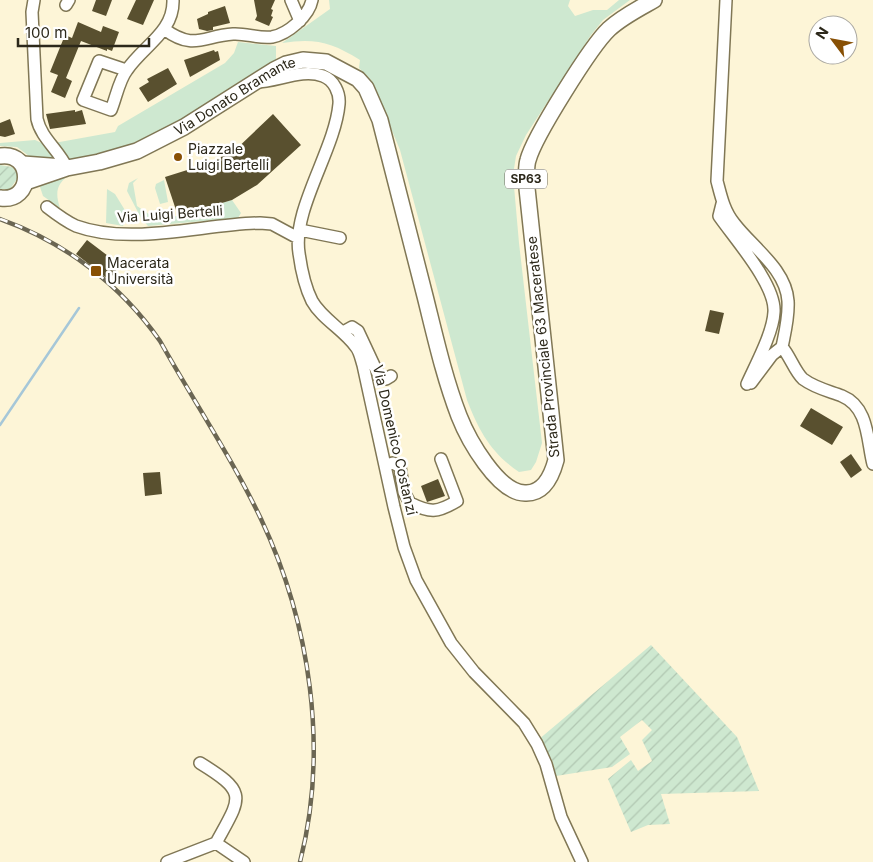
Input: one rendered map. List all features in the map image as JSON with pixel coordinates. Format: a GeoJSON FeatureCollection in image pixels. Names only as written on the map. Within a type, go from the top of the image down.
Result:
{"type":"FeatureCollection","features":[{"type":"Feature","properties":{"kind":"main road","name":"Strada Provinciale 63 Maceratese"},"geometry":{"type":"LineString","coordinates":[[380,120],[442,362],[459,416],[480,455],[492,472],[508,488],[520,493],[531,494],[542,488],[551,476],[556,460],[526,179],[528,160],[535,143],[578,72],[607,31],[624,17],[654,0]]}},
{"type":"Feature","properties":{"kind":"main road","name":"Via Donato Bramante"},"geometry":{"type":"LineString","coordinates":[[0,198],[8,198],[20,193],[26,182],[67,168],[122,156],[160,141],[286,64],[315,60],[326,62],[348,72],[362,84],[380,120]]}},
{"type":"Feature","properties":{"kind":"main road","name":"Via Donato Bramante"},"geometry":{"type":"LineString","coordinates":[[0,156],[14,157],[23,164],[67,168]]}},
{"type":"Feature","properties":{"kind":"main road"},"geometry":{"type":"LineString","coordinates":[[23,164],[26,170],[26,182]]}},
{"type":"Feature","properties":{"kind":"street"},"geometry":{"type":"LineString","coordinates":[[34,0],[32,12],[37,120],[39,128],[61,156],[67,168]]}},
{"type":"Feature","properties":{"kind":"street"},"geometry":{"type":"LineString","coordinates":[[126,70],[99,61],[83,100],[111,110],[126,70],[171,19],[173,0]]}},
{"type":"Feature","properties":{"kind":"street"},"geometry":{"type":"LineString","coordinates":[[291,0],[300,21]]}},
{"type":"Feature","properties":{"kind":"street"},"geometry":{"type":"LineString","coordinates":[[164,29],[194,43],[234,34],[270,37],[280,34],[300,21],[310,8],[312,0]]}},
{"type":"Feature","properties":{"kind":"street"},"geometry":{"type":"LineString","coordinates":[[722,204],[719,216],[765,280],[773,300],[773,322],[748,384],[754,383],[772,356],[782,347],[787,325],[788,300],[779,275],[733,222],[722,204],[717,181],[726,0]]}},
{"type":"Feature","properties":{"kind":"street","name":"Via Domenico Costanzi"},"geometry":{"type":"LineString","coordinates":[[254,82],[269,82],[299,74],[324,76],[333,84],[338,92],[339,103],[335,124],[299,234],[300,260],[313,302],[357,348],[364,365],[404,547],[416,580],[451,643],[474,672],[524,723],[537,744],[546,764],[562,817],[582,862]]}},
{"type":"Feature","properties":{"kind":"street","name":"Via Luigi Bertelli"},"geometry":{"type":"LineString","coordinates":[[47,207],[78,226],[108,232],[139,233],[260,223],[272,224],[299,234],[340,238]]}},
{"type":"Feature","properties":{"kind":"street"},"geometry":{"type":"LineString","coordinates":[[343,332],[352,327],[358,331],[379,376],[386,379],[391,376]]}},
{"type":"Feature","properties":{"kind":"street"},"geometry":{"type":"LineString","coordinates":[[782,347],[802,378],[817,388],[845,397],[854,404],[863,418],[873,464]]}},
{"type":"Feature","properties":{"kind":"street"},"geometry":{"type":"LineString","coordinates":[[386,465],[393,463],[400,467],[404,492],[410,503],[430,511],[443,510],[457,501],[441,460]]}},
{"type":"Feature","properties":{"kind":"street"},"geometry":{"type":"LineString","coordinates":[[167,862],[216,843],[237,805],[236,792],[225,778],[200,763]]}},
{"type":"Feature","properties":{"kind":"street"},"geometry":{"type":"LineString","coordinates":[[216,843],[244,862]]}},
{"type":"Feature","properties":{"kind":"green space"},"geometry":{"type":"Polygon","coordinates":[[[329,0],[570,0],[568,6],[575,16],[593,10],[607,10],[619,0],[630,0],[603,20],[591,35],[526,135],[516,156],[513,175],[519,243],[542,443],[536,462],[531,470],[519,472],[493,449],[481,431],[467,400],[400,150],[371,80],[359,68],[360,60],[331,45],[314,41],[282,43],[330,9],[329,0]]]}},
{"type":"Feature","properties":{"kind":"green space"},"geometry":{"type":"Polygon","coordinates":[[[238,42],[276,46],[276,61],[154,137],[113,153],[67,161],[54,143],[115,132],[118,126],[225,63],[234,53],[238,42]]]}},
{"type":"Feature","properties":{"kind":"green space"},"geometry":{"type":"Polygon","coordinates":[[[35,140],[44,144],[59,162],[33,159],[17,147],[0,146],[0,143],[35,140]]]}},
{"type":"Feature","properties":{"kind":"green space"},"geometry":{"type":"Polygon","coordinates":[[[0,165],[12,167],[17,173],[17,179],[10,189],[0,189],[0,165]]]}},
{"type":"Feature","properties":{"kind":"green space"},"geometry":{"type":"Polygon","coordinates":[[[71,174],[62,181],[58,189],[60,208],[43,196],[40,187],[43,183],[71,174]]]}},
{"type":"Feature","properties":{"kind":"green space"},"geometry":{"type":"Polygon","coordinates":[[[138,178],[133,183],[137,206],[159,221],[232,200],[241,213],[238,218],[148,226],[141,218],[127,191],[129,183],[138,178]]]}},
{"type":"Feature","properties":{"kind":"green space"},"geometry":{"type":"Polygon","coordinates":[[[164,180],[168,202],[160,204],[155,188],[156,184],[164,180]]]}},
{"type":"Feature","properties":{"kind":"green space"},"geometry":{"type":"Polygon","coordinates":[[[107,189],[115,194],[131,220],[124,223],[123,226],[106,223],[107,189]]]}},
{"type":"Feature","properties":{"kind":"green space"},"geometry":{"type":"Polygon","coordinates":[[[651,645],[737,737],[759,791],[661,794],[670,824],[648,825],[631,832],[608,779],[631,760],[638,771],[652,761],[642,740],[652,730],[642,720],[620,737],[630,754],[612,767],[556,776],[552,760],[538,740],[651,645]]]}},
{"type":"Feature","properties":{"kind":"building"},"geometry":{"type":"Polygon","coordinates":[[[96,0],[112,0],[106,16],[92,11],[96,0]]]}},
{"type":"Feature","properties":{"kind":"building"},"geometry":{"type":"Polygon","coordinates":[[[136,0],[154,0],[143,25],[127,19],[136,0]]]}},
{"type":"Feature","properties":{"kind":"building"},"geometry":{"type":"Polygon","coordinates":[[[254,0],[275,0],[271,9],[273,10],[271,16],[273,17],[269,26],[255,20],[257,16],[254,0]]]}},
{"type":"Feature","properties":{"kind":"building"},"geometry":{"type":"Polygon","coordinates":[[[225,6],[230,23],[213,27],[213,30],[199,29],[197,19],[208,14],[208,12],[225,6]]]}},
{"type":"Feature","properties":{"kind":"building"},"geometry":{"type":"Polygon","coordinates":[[[78,22],[101,32],[103,26],[119,32],[112,51],[107,49],[107,51],[81,41],[66,78],[72,81],[65,98],[51,92],[58,75],[50,72],[65,35],[72,38],[78,22]]]}},
{"type":"Feature","properties":{"kind":"building"},"geometry":{"type":"Polygon","coordinates":[[[214,50],[215,52],[218,51],[220,60],[190,77],[184,60],[214,50]]]}},
{"type":"Feature","properties":{"kind":"building"},"geometry":{"type":"Polygon","coordinates":[[[168,68],[177,84],[148,102],[139,88],[149,82],[147,79],[168,68]]]}},
{"type":"Feature","properties":{"kind":"building"},"geometry":{"type":"Polygon","coordinates":[[[75,110],[75,112],[82,110],[86,124],[50,129],[46,114],[75,110]]]}},
{"type":"Feature","properties":{"kind":"building"},"geometry":{"type":"Polygon","coordinates":[[[273,114],[301,145],[257,185],[232,200],[178,216],[165,177],[219,160],[224,153],[231,154],[273,114]]]}},
{"type":"Feature","properties":{"kind":"building"},"geometry":{"type":"Polygon","coordinates":[[[10,119],[15,134],[5,137],[0,136],[0,123],[10,119]]]}},
{"type":"Feature","properties":{"kind":"building"},"geometry":{"type":"Polygon","coordinates":[[[87,240],[120,265],[109,280],[76,254],[87,240]]]}},
{"type":"Feature","properties":{"kind":"building"},"geometry":{"type":"Polygon","coordinates":[[[710,310],[724,313],[719,334],[705,331],[710,310]]]}},
{"type":"Feature","properties":{"kind":"building"},"geometry":{"type":"Polygon","coordinates":[[[811,408],[843,427],[832,445],[800,426],[811,408]]]}},
{"type":"Feature","properties":{"kind":"building"},"geometry":{"type":"Polygon","coordinates":[[[851,454],[862,470],[851,478],[840,462],[851,454]]]}},
{"type":"Feature","properties":{"kind":"building"},"geometry":{"type":"Polygon","coordinates":[[[160,472],[162,494],[145,496],[143,473],[160,472]]]}},
{"type":"Feature","properties":{"kind":"building"},"geometry":{"type":"Polygon","coordinates":[[[438,479],[445,496],[427,502],[421,486],[438,479]]]}},
{"type":"Feature","properties":{"kind":"waterway"},"geometry":{"type":"LineString","coordinates":[[0,425],[79,308]]}},
{"type":"Feature","properties":{"kind":"railway"},"geometry":{"type":"LineString","coordinates":[[0,219],[47,240],[69,253],[109,284],[145,321],[160,341],[212,429],[261,519],[278,559],[292,601],[303,643],[310,687],[313,775],[309,819],[300,862]]}},
{"type":"Feature","properties":{"kind":"place","name":"Piazzale Luigi Bertelli"},"geometry":{"type":"Point","coordinates":[178,157]}},
{"type":"Feature","properties":{"kind":"place","name":"Macerata Università"},"geometry":{"type":"Point","coordinates":[96,271]}}]}
